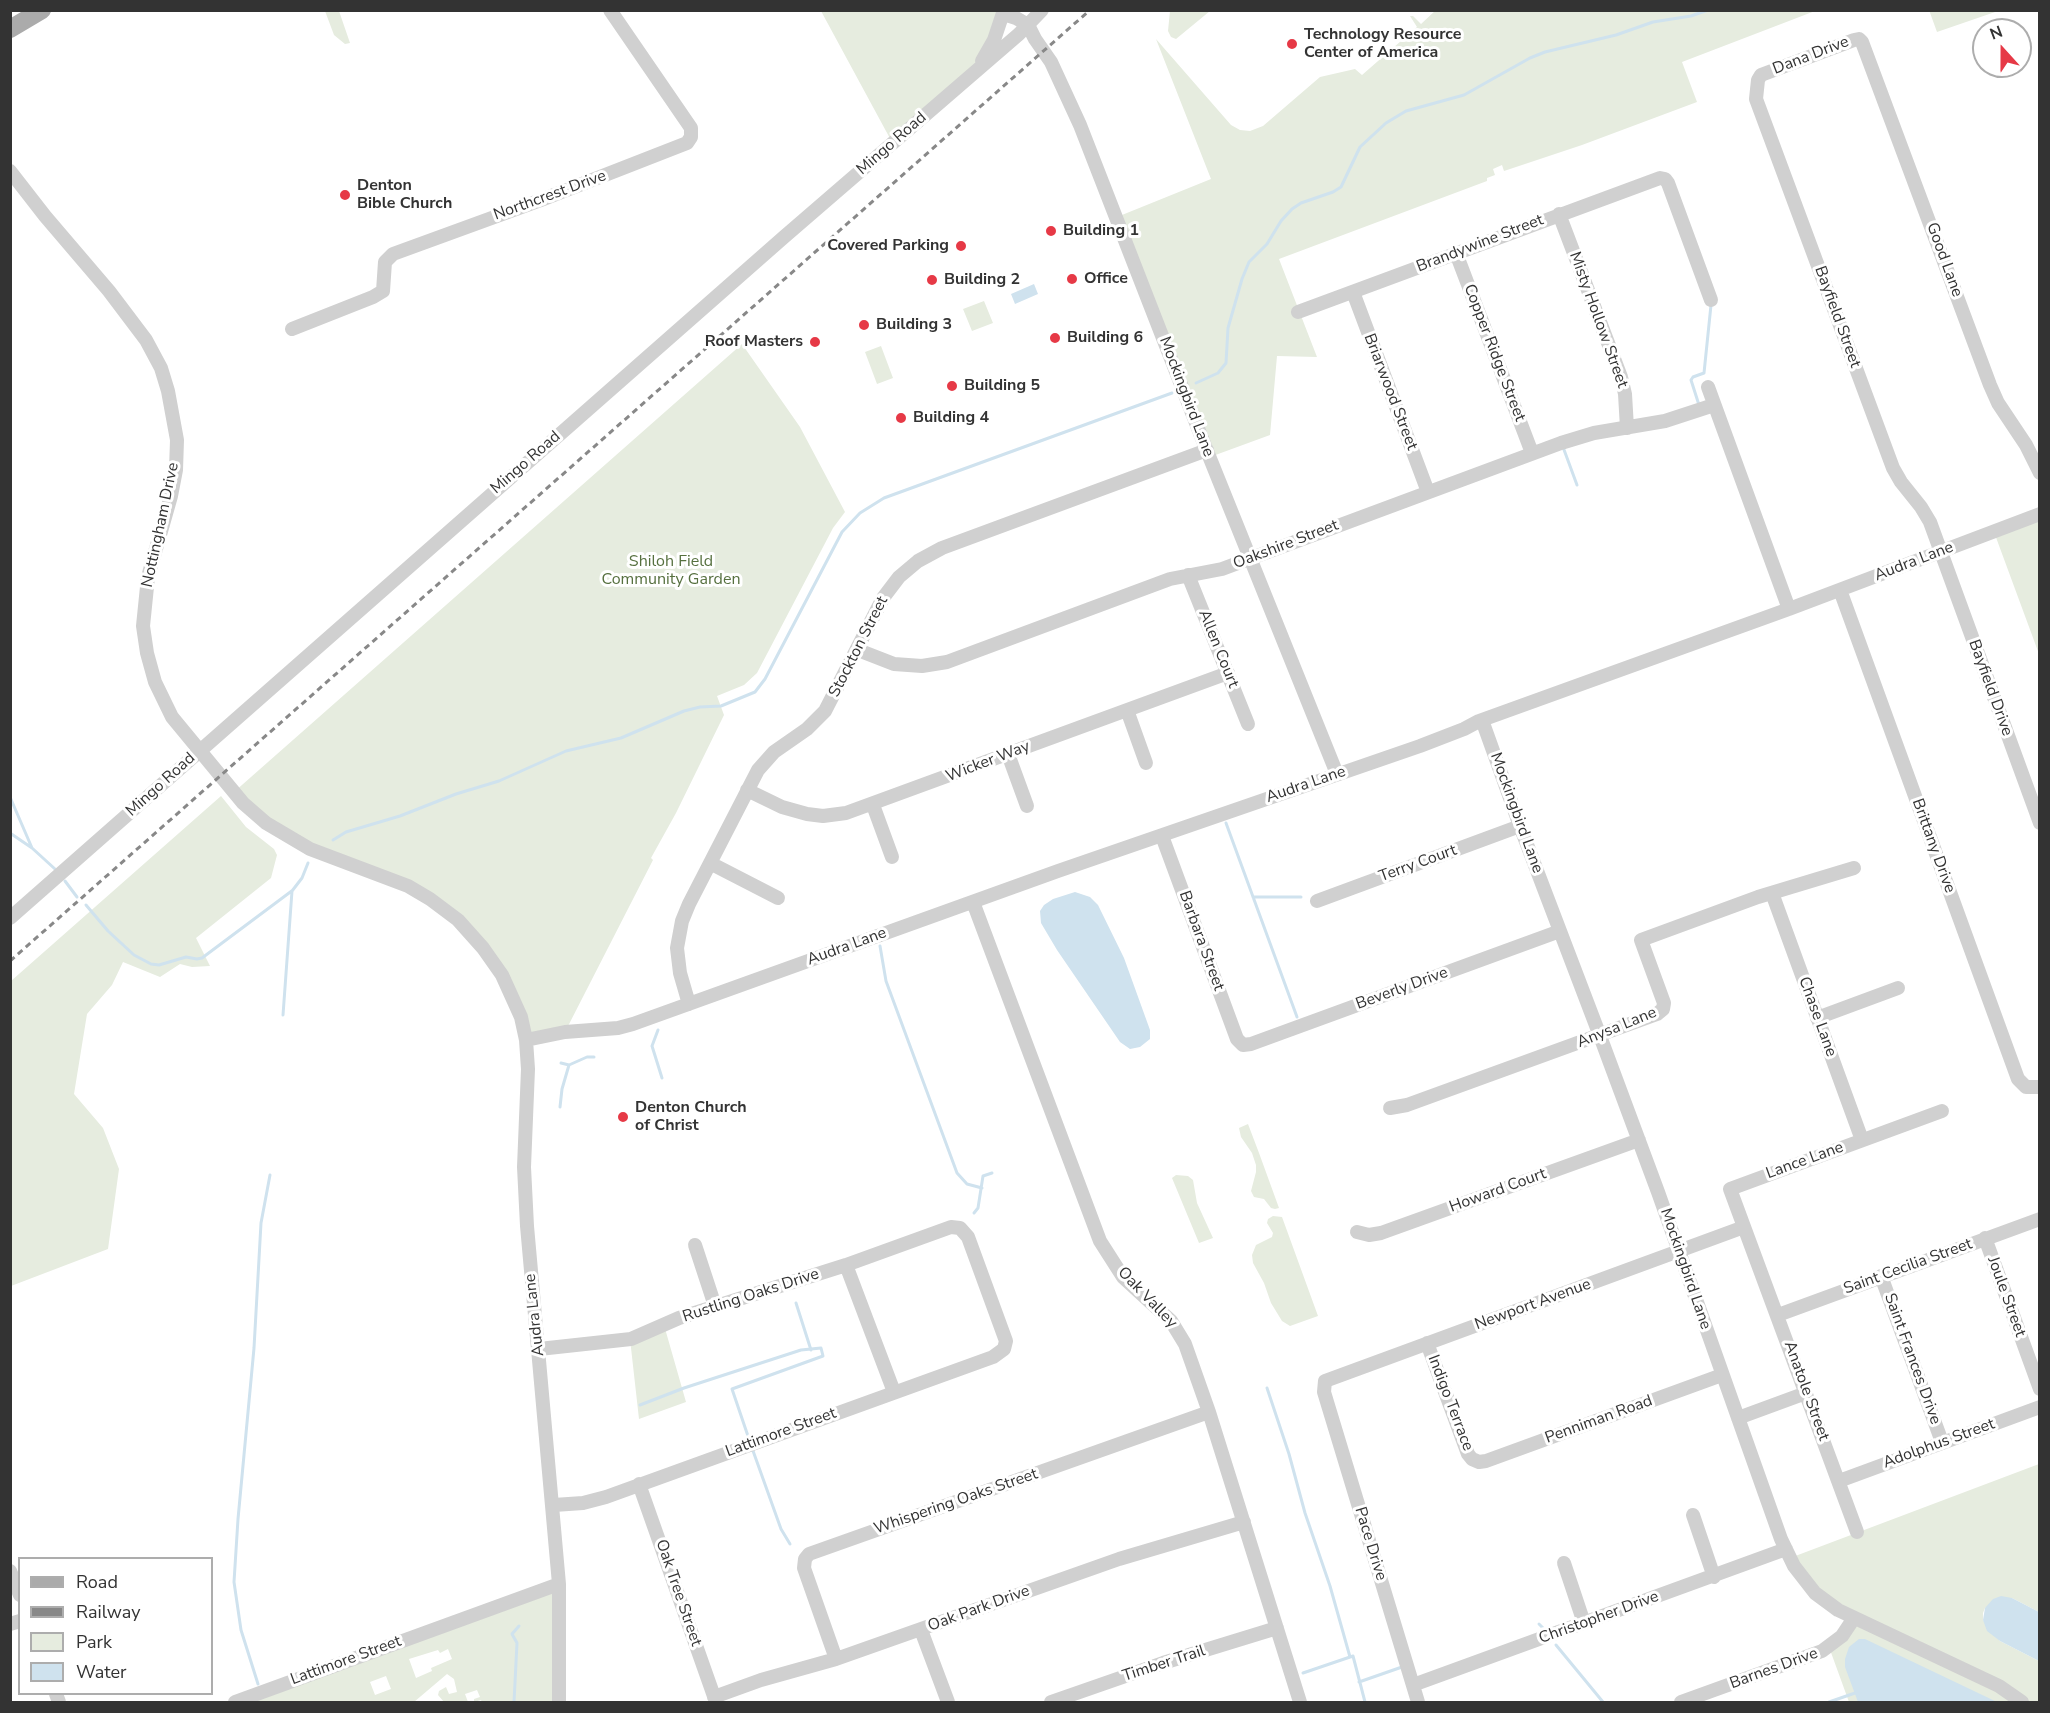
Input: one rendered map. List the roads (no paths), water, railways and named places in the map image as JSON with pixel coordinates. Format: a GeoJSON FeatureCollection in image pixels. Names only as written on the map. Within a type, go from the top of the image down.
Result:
{"type":"FeatureCollection","features":[{"type":"Feature","properties":{"kind":"main road"},"geometry":{"type":"LineString","coordinates":[[10,29],[42,10]]}},
{"type":"Feature","properties":{"kind":"street","name":"Northcrest Drive"},"geometry":{"type":"LineString","coordinates":[[292,329],[383,291],[385,262],[393,254],[687,144],[692,137],[690,128],[610,10]]}},
{"type":"Feature","properties":{"kind":"street","name":"Mockingbird Lane"},"geometry":{"type":"LineString","coordinates":[[1022,10],[1035,39],[1051,62],[1080,125],[1336,774]]}},
{"type":"Feature","properties":{"kind":"street","name":"Mingo Road"},"geometry":{"type":"LineString","coordinates":[[10,918],[1028,25],[1042,10]]}},
{"type":"Feature","properties":{"kind":"street"},"geometry":{"type":"LineString","coordinates":[[966,78],[989,51],[1004,12],[1028,25]]}},
{"type":"Feature","properties":{"kind":"street","name":"Dana Drive"},"geometry":{"type":"LineString","coordinates":[[1761,75],[1854,40],[1861,40]]}},
{"type":"Feature","properties":{"kind":"street","name":"Good Lane"},"geometry":{"type":"LineString","coordinates":[[1861,40],[1990,385],[1998,402],[2026,445],[2040,474]]}},
{"type":"Feature","properties":{"kind":"street","name":"Bayfield Street"},"geometry":{"type":"LineString","coordinates":[[1761,75],[1758,80],[1756,99],[1889,457],[1898,477],[1927,516],[1940,552]]}},
{"type":"Feature","properties":{"kind":"street","name":"Nottingham Drive"},"geometry":{"type":"LineString","coordinates":[[10,171],[128,315],[146,340],[165,379],[177,440],[176,470],[148,577],[143,626],[155,682],[172,717],[199,752],[251,810],[293,841],[408,886],[458,920],[476,939],[502,975],[520,1017],[526,1040]]}},
{"type":"Feature","properties":{"kind":"street","name":"Brandywine Street"},"geometry":{"type":"LineString","coordinates":[[1298,312],[1559,214],[1663,178],[1668,183],[1711,300]]}},
{"type":"Feature","properties":{"kind":"street","name":"Misty Hollow Street"},"geometry":{"type":"LineString","coordinates":[[1559,214],[1621,377],[1625,394],[1627,428]]}},
{"type":"Feature","properties":{"kind":"street","name":"Copper Ridge Street"},"geometry":{"type":"LineString","coordinates":[[1456,254],[1532,453]]}},
{"type":"Feature","properties":{"kind":"street","name":"Briarwood Street"},"geometry":{"type":"LineString","coordinates":[[1353,292],[1428,492]]}},
{"type":"Feature","properties":{"kind":"street"},"geometry":{"type":"LineString","coordinates":[[1708,387],[1789,609]]}},
{"type":"Feature","properties":{"kind":"street","name":"Oakshire Street"},"geometry":{"type":"LineString","coordinates":[[858,650],[894,664],[922,666],[942,663],[1162,581],[1216,571],[1532,453],[1583,436],[1665,421],[1714,405]]}},
{"type":"Feature","properties":{"kind":"street","name":"Stockton Street"},"geometry":{"type":"LineString","coordinates":[[689,1004],[680,973],[678,939],[685,912],[747,790],[768,757],[814,723],[825,711],[888,591],[905,571],[925,556],[942,548],[1207,450]]}},
{"type":"Feature","properties":{"kind":"street","name":"Audra Lane"},"geometry":{"type":"LineString","coordinates":[[559,1702],[559,1584],[554,1505],[525,1200],[528,1069],[526,1040],[565,1032],[625,1026],[689,1004],[1420,746],[1482,720],[1789,609],[2040,514]]}},
{"type":"Feature","properties":{"kind":"street","name":"Bayfield Drive"},"geometry":{"type":"LineString","coordinates":[[1940,552],[2040,823]]}},
{"type":"Feature","properties":{"kind":"street","name":"Allen Court"},"geometry":{"type":"LineString","coordinates":[[1188,575],[1248,724]]}},
{"type":"Feature","properties":{"kind":"street","name":"Brittany Drive"},"geometry":{"type":"LineString","coordinates":[[1840,590],[2018,1079],[2026,1087],[2040,1087]]}},
{"type":"Feature","properties":{"kind":"street","name":"Wicker Way"},"geometry":{"type":"LineString","coordinates":[[747,790],[782,807],[815,815],[839,814],[873,805],[1228,673]]}},
{"type":"Feature","properties":{"kind":"street"},"geometry":{"type":"LineString","coordinates":[[1127,710],[1146,763]]}},
{"type":"Feature","properties":{"kind":"street","name":"Mockingbird Lane"},"geometry":{"type":"LineString","coordinates":[[1482,720],[1639,1140],[1786,1549],[1799,1574],[1828,1604],[1999,1686],[2022,1702]]}},
{"type":"Feature","properties":{"kind":"street"},"geometry":{"type":"LineString","coordinates":[[1008,754],[1028,806]]}},
{"type":"Feature","properties":{"kind":"street"},"geometry":{"type":"LineString","coordinates":[[873,805],[892,857]]}},
{"type":"Feature","properties":{"kind":"street","name":"Terry Court"},"geometry":{"type":"LineString","coordinates":[[1317,902],[1520,826]]}},
{"type":"Feature","properties":{"kind":"street","name":"Barbara Street"},"geometry":{"type":"LineString","coordinates":[[1162,836],[1238,1039],[1243,1045]]}},
{"type":"Feature","properties":{"kind":"street"},"geometry":{"type":"LineString","coordinates":[[710,863],[778,898]]}},
{"type":"Feature","properties":{"kind":"street","name":"Anysa Lane"},"geometry":{"type":"LineString","coordinates":[[1390,1108],[1407,1105],[1653,1016],[1663,1009],[1663,999],[1641,940],[1772,893],[1854,868]]}},
{"type":"Feature","properties":{"kind":"street","name":"Chase Lane"},"geometry":{"type":"LineString","coordinates":[[1772,893],[1862,1140]]}},
{"type":"Feature","properties":{"kind":"street","name":"Oak Valley"},"geometry":{"type":"LineString","coordinates":[[973,902],[1100,1241],[1130,1284],[1166,1315],[1185,1344],[1209,1412],[1300,1702]]}},
{"type":"Feature","properties":{"kind":"street","name":"Beverly Drive"},"geometry":{"type":"LineString","coordinates":[[1243,1045],[1560,931]]}},
{"type":"Feature","properties":{"kind":"street"},"geometry":{"type":"LineString","coordinates":[[1817,1018],[1898,988]]}},
{"type":"Feature","properties":{"kind":"street","name":"Lance Lane"},"geometry":{"type":"LineString","coordinates":[[1753,1250],[1730,1189],[1942,1111]]}},
{"type":"Feature","properties":{"kind":"street","name":"Howard Court"},"geometry":{"type":"LineString","coordinates":[[1357,1232],[1369,1235],[1381,1233],[1639,1140]]}},
{"type":"Feature","properties":{"kind":"street","name":"Saint Cecilia Street"},"geometry":{"type":"LineString","coordinates":[[1778,1315],[2040,1219]]}},
{"type":"Feature","properties":{"kind":"street","name":"Newport Avenue"},"geometry":{"type":"LineString","coordinates":[[1323,1384],[1332,1377],[1744,1227]]}},
{"type":"Feature","properties":{"kind":"street","name":"Rustling Oaks Drive"},"geometry":{"type":"LineString","coordinates":[[538,1349],[631,1339],[716,1306],[846,1265],[946,1228],[960,1228],[968,1237],[1005,1336],[1004,1349]]}},
{"type":"Feature","properties":{"kind":"street","name":"Joule Street"},"geometry":{"type":"LineString","coordinates":[[1985,1238],[2040,1389]]}},
{"type":"Feature","properties":{"kind":"street"},"geometry":{"type":"LineString","coordinates":[[695,1245],[716,1306]]}},
{"type":"Feature","properties":{"kind":"street","name":"Anatole Street"},"geometry":{"type":"LineString","coordinates":[[1753,1250],[1857,1532]]}},
{"type":"Feature","properties":{"kind":"street"},"geometry":{"type":"LineString","coordinates":[[846,1265],[894,1392]]}},
{"type":"Feature","properties":{"kind":"street","name":"Saint Frances Drive"},"geometry":{"type":"LineString","coordinates":[[1881,1276],[1942,1442]]}},
{"type":"Feature","properties":{"kind":"street","name":"Indigo Terrace"},"geometry":{"type":"LineString","coordinates":[[1427,1343],[1468,1454],[1475,1461]]}},
{"type":"Feature","properties":{"kind":"street","name":"Lattimore Street"},"geometry":{"type":"LineString","coordinates":[[554,1505],[590,1501],[993,1356],[1004,1349]]}},
{"type":"Feature","properties":{"kind":"street","name":"Penniman Road"},"geometry":{"type":"LineString","coordinates":[[1475,1461],[1486,1461],[1722,1375]]}},
{"type":"Feature","properties":{"kind":"street","name":"Pace Drive"},"geometry":{"type":"LineString","coordinates":[[1323,1384],[1418,1702]]}},
{"type":"Feature","properties":{"kind":"street"},"geometry":{"type":"LineString","coordinates":[[1738,1418],[1806,1393]]}},
{"type":"Feature","properties":{"kind":"street","name":"Adolphus Street"},"geometry":{"type":"LineString","coordinates":[[1839,1481],[2040,1407]]}},
{"type":"Feature","properties":{"kind":"street","name":"Whispering Oaks Street"},"geometry":{"type":"LineString","coordinates":[[836,1659],[804,1568],[805,1559],[809,1554],[1209,1412]]}},
{"type":"Feature","properties":{"kind":"street","name":"Oak Tree Street"},"geometry":{"type":"LineString","coordinates":[[639,1484],[715,1700]]}},
{"type":"Feature","properties":{"kind":"street"},"geometry":{"type":"LineString","coordinates":[[1693,1515],[1714,1576]]}},
{"type":"Feature","properties":{"kind":"street","name":"Oak Park Drive"},"geometry":{"type":"LineString","coordinates":[[715,1700],[761,1680],[836,1659],[1119,1559],[1244,1522]]}},
{"type":"Feature","properties":{"kind":"street","name":"Christopher Drive"},"geometry":{"type":"LineString","coordinates":[[1413,1685],[1786,1549]]}},
{"type":"Feature","properties":{"kind":"street"},"geometry":{"type":"LineString","coordinates":[[1564,1563],[1584,1623]]}},
{"type":"Feature","properties":{"kind":"street"},"geometry":{"type":"LineString","coordinates":[[10,1571],[18,1590]]}},
{"type":"Feature","properties":{"kind":"street","name":"Lattimore Street"},"geometry":{"type":"LineString","coordinates":[[235,1702],[559,1584]]}},
{"type":"Feature","properties":{"kind":"street","name":"Barnes Drive"},"geometry":{"type":"LineString","coordinates":[[1682,1702],[1822,1651],[1842,1636],[1854,1618]]}},
{"type":"Feature","properties":{"kind":"street","name":"Timber Trail"},"geometry":{"type":"LineString","coordinates":[[1051,1702],[1163,1663],[1277,1628]]}},
{"type":"Feature","properties":{"kind":"street"},"geometry":{"type":"LineString","coordinates":[[921,1630],[948,1702]]}},
{"type":"Feature","properties":{"kind":"water"},"geometry":{"type":"Polygon","coordinates":[[[1034,284],[1038,294],[1015,304],[1011,294],[1034,284]]]}},
{"type":"Feature","properties":{"kind":"water"},"geometry":{"type":"Polygon","coordinates":[[[1075,892],[1090,897],[1098,905],[1124,958],[1150,1030],[1150,1039],[1140,1047],[1130,1049],[1120,1042],[1041,923],[1040,911],[1044,905],[1053,899],[1075,892]]]}},
{"type":"Feature","properties":{"kind":"water"},"geometry":{"type":"Polygon","coordinates":[[[2001,1596],[2012,1598],[2039,1612],[2039,1661],[2000,1641],[1987,1631],[1983,1620],[1985,1608],[1993,1599],[2001,1596]]]}},
{"type":"Feature","properties":{"kind":"water"},"geometry":{"type":"Polygon","coordinates":[[[1859,1639],[1865,1639],[1997,1702],[1858,1702],[1845,1667],[1845,1659],[1849,1647],[1859,1639]]]}},
{"type":"Feature","properties":{"kind":"waterway"},"geometry":{"type":"LineString","coordinates":[[1196,383],[1218,373],[1226,363],[1228,328],[1249,262],[1267,244],[1281,221],[1292,209],[1341,187],[1360,147],[1386,123],[1406,111],[1464,95],[1545,52],[1616,35],[1653,22],[1691,16],[1708,10]]}},
{"type":"Feature","properties":{"kind":"waterway"},"geometry":{"type":"LineString","coordinates":[[1699,405],[1691,380],[1704,373],[1711,305]]}},
{"type":"Feature","properties":{"kind":"waterway"},"geometry":{"type":"LineString","coordinates":[[333,840],[346,832],[400,816],[456,794],[499,781],[566,751],[621,738],[684,711],[700,707],[721,706],[755,692],[765,679],[842,532],[860,513],[884,498],[1172,393]]}},
{"type":"Feature","properties":{"kind":"waterway"},"geometry":{"type":"LineString","coordinates":[[1563,447],[1577,485]]}},
{"type":"Feature","properties":{"kind":"waterway"},"geometry":{"type":"LineString","coordinates":[[10,797],[32,848]]}},
{"type":"Feature","properties":{"kind":"waterway"},"geometry":{"type":"LineString","coordinates":[[1226,823],[1297,1017]]}},
{"type":"Feature","properties":{"kind":"waterway"},"geometry":{"type":"LineString","coordinates":[[10,833],[32,848],[55,869]]}},
{"type":"Feature","properties":{"kind":"waterway"},"geometry":{"type":"LineString","coordinates":[[283,1015],[292,891],[302,878],[308,863]]}},
{"type":"Feature","properties":{"kind":"waterway"},"geometry":{"type":"LineString","coordinates":[[65,881],[77,897]]}},
{"type":"Feature","properties":{"kind":"waterway"},"geometry":{"type":"LineString","coordinates":[[86,905],[108,931],[134,955],[151,964],[159,965],[186,957],[202,958],[293,890]]}},
{"type":"Feature","properties":{"kind":"waterway"},"geometry":{"type":"LineString","coordinates":[[1253,897],[1301,897]]}},
{"type":"Feature","properties":{"kind":"waterway"},"geometry":{"type":"LineString","coordinates":[[880,946],[886,981],[957,1173],[967,1184],[982,1188]]}},
{"type":"Feature","properties":{"kind":"waterway"},"geometry":{"type":"LineString","coordinates":[[658,1030],[652,1046],[662,1078]]}},
{"type":"Feature","properties":{"kind":"waterway"},"geometry":{"type":"LineString","coordinates":[[561,1063],[569,1065],[587,1057],[594,1057]]}},
{"type":"Feature","properties":{"kind":"waterway"},"geometry":{"type":"LineString","coordinates":[[560,1107],[562,1089],[569,1065]]}},
{"type":"Feature","properties":{"kind":"waterway"},"geometry":{"type":"LineString","coordinates":[[974,1213],[978,1208],[983,1176],[992,1173]]}},
{"type":"Feature","properties":{"kind":"waterway"},"geometry":{"type":"LineString","coordinates":[[258,1684],[241,1630],[234,1582],[254,1348],[261,1223],[270,1175]]}},
{"type":"Feature","properties":{"kind":"waterway"},"geometry":{"type":"LineString","coordinates":[[796,1303],[811,1350]]}},
{"type":"Feature","properties":{"kind":"waterway"},"geometry":{"type":"LineString","coordinates":[[640,1405],[684,1388],[801,1350],[821,1348],[823,1356],[732,1389],[750,1442]]}},
{"type":"Feature","properties":{"kind":"waterway"},"geometry":{"type":"LineString","coordinates":[[1267,1388],[1330,1586],[1350,1657]]}},
{"type":"Feature","properties":{"kind":"waterway"},"geometry":{"type":"LineString","coordinates":[[752,1448],[781,1529],[790,1544]]}},
{"type":"Feature","properties":{"kind":"waterway"},"geometry":{"type":"LineString","coordinates":[[1539,1624],[1543,1628]]}},
{"type":"Feature","properties":{"kind":"waterway"},"geometry":{"type":"LineString","coordinates":[[514,1702],[517,1643],[512,1634],[519,1626]]}},
{"type":"Feature","properties":{"kind":"waterway"},"geometry":{"type":"LineString","coordinates":[[1556,1645],[1603,1702]]}},
{"type":"Feature","properties":{"kind":"waterway"},"geometry":{"type":"LineString","coordinates":[[1303,1673],[1353,1656],[1365,1702]]}},
{"type":"Feature","properties":{"kind":"waterway"},"geometry":{"type":"LineString","coordinates":[[1359,1682],[1402,1667]]}},
{"type":"Feature","properties":{"kind":"waterway"},"geometry":{"type":"LineString","coordinates":[[1829,1702],[1858,1692]]}},
{"type":"Feature","properties":{"kind":"railway"},"geometry":{"type":"LineString","coordinates":[[10,961],[1090,10]]}},
{"type":"Feature","properties":{"kind":"place","name":"Technology Resource Center of America"},"geometry":{"type":"Point","coordinates":[1292,44]}},
{"type":"Feature","properties":{"kind":"place","name":"Denton Bible Church"},"geometry":{"type":"Point","coordinates":[345,195]}},
{"type":"Feature","properties":{"kind":"place","name":"Building 1"},"geometry":{"type":"Point","coordinates":[1051,231]}},
{"type":"Feature","properties":{"kind":"place","name":"Covered Parking"},"geometry":{"type":"Point","coordinates":[961,246]}},
{"type":"Feature","properties":{"kind":"place","name":"Office"},"geometry":{"type":"Point","coordinates":[1072,279]}},
{"type":"Feature","properties":{"kind":"place","name":"Building 2"},"geometry":{"type":"Point","coordinates":[932,280]}},
{"type":"Feature","properties":{"kind":"place","name":"Building 3"},"geometry":{"type":"Point","coordinates":[864,325]}},
{"type":"Feature","properties":{"kind":"place","name":"Building 6"},"geometry":{"type":"Point","coordinates":[1055,338]}},
{"type":"Feature","properties":{"kind":"place","name":"Roof Masters"},"geometry":{"type":"Point","coordinates":[815,342]}},
{"type":"Feature","properties":{"kind":"place","name":"Building 5"},"geometry":{"type":"Point","coordinates":[952,386]}},
{"type":"Feature","properties":{"kind":"place","name":"Building 4"},"geometry":{"type":"Point","coordinates":[901,418]}},
{"type":"Feature","properties":{"kind":"place","name":"Denton Church of Christ"},"geometry":{"type":"Point","coordinates":[623,1117]}},
{"type":"Feature","properties":{"kind":"park label","name":"Shiloh Field Community Garden"},"geometry":{"type":"Point","coordinates":[671,571]}}]}
